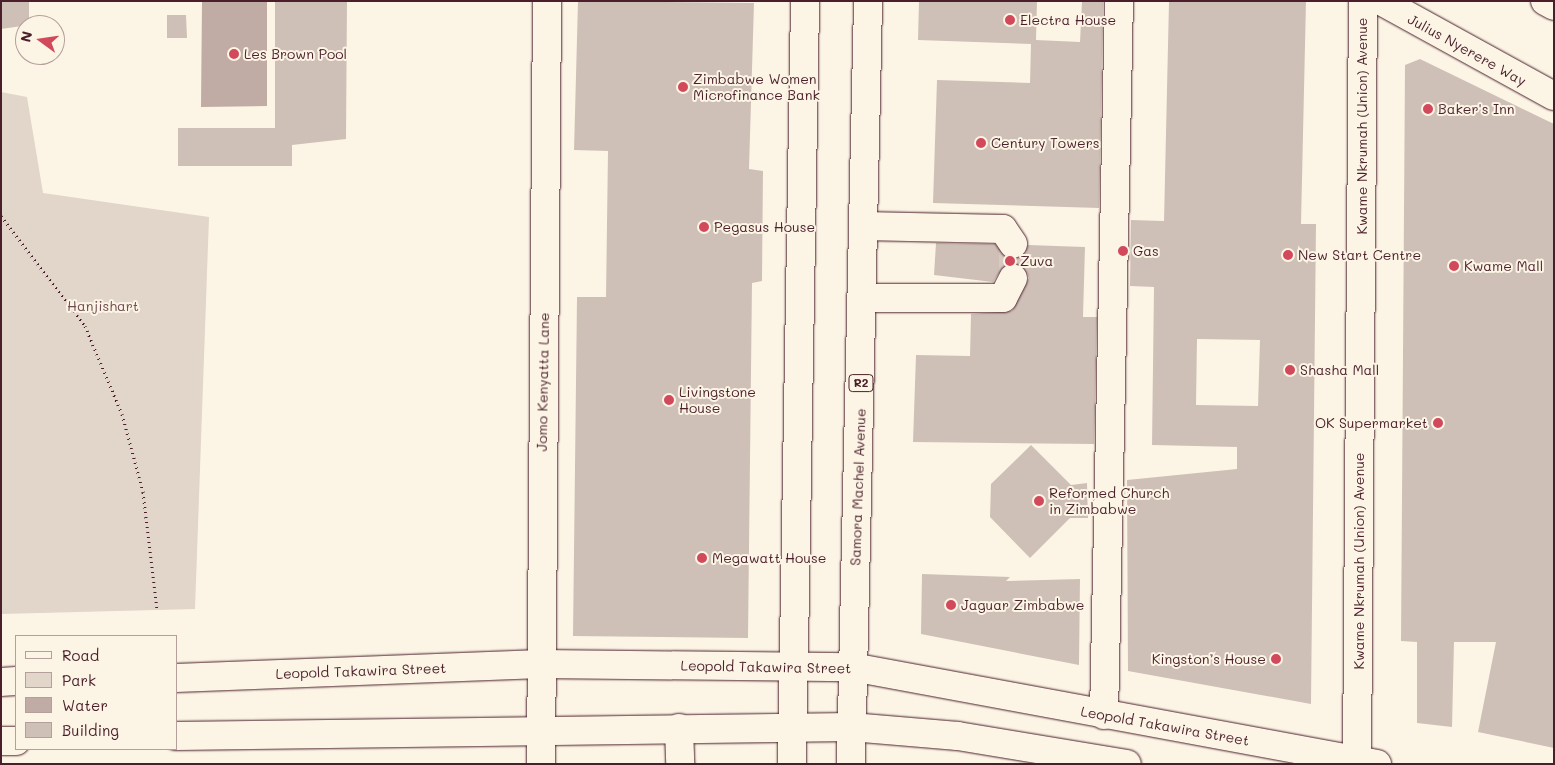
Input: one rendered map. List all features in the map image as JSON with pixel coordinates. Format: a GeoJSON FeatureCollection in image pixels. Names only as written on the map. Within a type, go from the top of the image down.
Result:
{"type":"FeatureCollection","features":[{"type":"Feature","properties":{"kind":"main road","name":"Jomo Kenyatta Lane"},"geometry":{"type":"LineString","coordinates":[[540,764],[547,1]]}},
{"type":"Feature","properties":{"kind":"main road"},"geometry":{"type":"LineString","coordinates":[[792,764],[792,666],[805,1]]}},
{"type":"Feature","properties":{"kind":"main road","name":"Samora Machel Avenue"},"geometry":{"type":"LineString","coordinates":[[851,764],[863,298],[868,1]]}},
{"type":"Feature","properties":{"kind":"main road"},"geometry":{"type":"LineString","coordinates":[[1104,715],[1118,1]]}},
{"type":"Feature","properties":{"kind":"main road","name":"Kwame Nkrumah (Union) Avenue"},"geometry":{"type":"LineString","coordinates":[[1363,1],[1367,762]]}},
{"type":"Feature","properties":{"kind":"main road","name":"Julius Nyerere Way"},"geometry":{"type":"LineString","coordinates":[[1381,1],[1554,96]]}},
{"type":"Feature","properties":{"kind":"main road"},"geometry":{"type":"LineString","coordinates":[[1545,1],[1554,6]]}},
{"type":"Feature","properties":{"kind":"main road"},"geometry":{"type":"LineString","coordinates":[[863,226],[1003,229],[1013,244]]}},
{"type":"Feature","properties":{"kind":"main road"},"geometry":{"type":"LineString","coordinates":[[863,298],[1003,298],[1013,278]]}},
{"type":"Feature","properties":{"kind":"main road","name":"Leopold Takawira Street"},"geometry":{"type":"LineString","coordinates":[[178,678],[541,664],[852,667],[1367,762]]}},
{"type":"Feature","properties":{"kind":"main road"},"geometry":{"type":"LineString","coordinates":[[1,682],[15,681]]}},
{"type":"Feature","properties":{"kind":"main road"},"geometry":{"type":"LineString","coordinates":[[178,736],[851,727],[958,736],[1126,764]]}},
{"type":"Feature","properties":{"kind":"main road"},"geometry":{"type":"LineString","coordinates":[[679,728],[680,764]]}},
{"type":"Feature","properties":{"kind":"main road"},"geometry":{"type":"LineString","coordinates":[[1,741],[15,741]]}},
{"type":"Feature","properties":{"kind":"path"},"geometry":{"type":"LineString","coordinates":[[1,216],[85,326],[122,414],[143,492],[157,609]]}},
{"type":"Feature","properties":{"kind":"green space","name":"Hanjishart"},"geometry":{"type":"Polygon","coordinates":[[[1,92],[27,97],[43,193],[209,217],[195,609],[1,614],[1,92]]]}},
{"type":"Feature","properties":{"kind":"water","name":"Les Brown Pool"},"geometry":{"type":"Polygon","coordinates":[[[202,1],[267,1],[267,106],[201,107],[202,1]]]}},
{"type":"Feature","properties":{"kind":"building"},"geometry":{"type":"Polygon","coordinates":[[[1,1],[29,1],[29,15],[15,15],[15,27],[1,29],[1,1]]]}},
{"type":"Feature","properties":{"kind":"building"},"geometry":{"type":"Polygon","coordinates":[[[275,1],[347,1],[346,139],[292,145],[292,166],[178,166],[178,128],[275,128],[275,1]]]}},
{"type":"Feature","properties":{"kind":"building"},"geometry":{"type":"Polygon","coordinates":[[[578,1],[754,3],[749,169],[763,171],[762,281],[752,283],[748,638],[573,636],[577,297],[606,297],[608,151],[574,150],[578,1]]]}},
{"type":"Feature","properties":{"kind":"building"},"geometry":{"type":"Polygon","coordinates":[[[919,1],[1037,1],[1036,40],[1080,42],[1082,1],[1103,2],[1099,208],[933,203],[937,80],[1030,83],[1031,44],[918,40],[919,1]]]}},
{"type":"Feature","properties":{"kind":"building"},"geometry":{"type":"Polygon","coordinates":[[[1169,1],[1306,1],[1301,224],[1316,224],[1311,704],[1128,671],[1127,480],[1237,469],[1237,447],[1152,445],[1154,287],[1130,286],[1131,220],[1164,221],[1169,1]],[[1197,339],[1196,405],[1258,406],[1260,340],[1197,339]]]}},
{"type":"Feature","properties":{"kind":"building"},"geometry":{"type":"Polygon","coordinates":[[[167,15],[186,15],[187,38],[167,38],[167,15]]]}},
{"type":"Feature","properties":{"kind":"building"},"geometry":{"type":"Polygon","coordinates":[[[1420,59],[1554,124],[1554,748],[1478,732],[1496,642],[1454,642],[1452,727],[1417,723],[1417,642],[1401,641],[1405,65],[1420,59]]]}},
{"type":"Feature","properties":{"kind":"building"},"geometry":{"type":"Polygon","coordinates":[[[936,243],[995,244],[1014,260],[1022,257],[1028,245],[1085,247],[1083,317],[1097,317],[1094,444],[913,442],[916,355],[970,356],[971,314],[1012,311],[1029,278],[1026,269],[1013,262],[1004,265],[993,282],[934,275],[936,243]]]}},
{"type":"Feature","properties":{"kind":"building","name":"Reformed Church in Zimbabwe"},"geometry":{"type":"Polygon","coordinates":[[[1031,445],[1071,485],[1087,483],[1088,518],[1070,518],[1030,558],[990,517],[991,484],[1031,445]]]}},
{"type":"Feature","properties":{"kind":"building"},"geometry":{"type":"Polygon","coordinates":[[[922,574],[1010,577],[1006,581],[1080,579],[1079,665],[921,634],[922,574]]]}},
{"type":"Feature","properties":{"kind":"tunnel"},"geometry":{"type":"LineString","coordinates":[[1013,244],[1013,278]]}},
{"type":"Feature","properties":{"kind":"place","name":"Electra House"},"geometry":{"type":"Point","coordinates":[1010,20]}},
{"type":"Feature","properties":{"kind":"place","name":"Les Brown Pool"},"geometry":{"type":"Point","coordinates":[234,54]}},
{"type":"Feature","properties":{"kind":"place","name":"Zimbabwe Women Microfinance Bank"},"geometry":{"type":"Point","coordinates":[683,87]}},
{"type":"Feature","properties":{"kind":"place","name":"Baker's Inn"},"geometry":{"type":"Point","coordinates":[1428,109]}},
{"type":"Feature","properties":{"kind":"place","name":"Century Towers"},"geometry":{"type":"Point","coordinates":[981,143]}},
{"type":"Feature","properties":{"kind":"place","name":"Pegasus House"},"geometry":{"type":"Point","coordinates":[704,227]}},
{"type":"Feature","properties":{"kind":"place","name":"Gas"},"geometry":{"type":"Point","coordinates":[1123,251]}},
{"type":"Feature","properties":{"kind":"place","name":"New Start Centre"},"geometry":{"type":"Point","coordinates":[1288,255]}},
{"type":"Feature","properties":{"kind":"place","name":"Zuva"},"geometry":{"type":"Point","coordinates":[1010,261]}},
{"type":"Feature","properties":{"kind":"place","name":"Kwame Mall"},"geometry":{"type":"Point","coordinates":[1454,266]}},
{"type":"Feature","properties":{"kind":"place","name":"Shasha Mall"},"geometry":{"type":"Point","coordinates":[1290,370]}},
{"type":"Feature","properties":{"kind":"place","name":"Livingstone House"},"geometry":{"type":"Point","coordinates":[669,400]}},
{"type":"Feature","properties":{"kind":"place","name":"OK Supermarket"},"geometry":{"type":"Point","coordinates":[1438,423]}},
{"type":"Feature","properties":{"kind":"place","name":"Reformed Church in Zimbabwe"},"geometry":{"type":"Point","coordinates":[1039,501]}},
{"type":"Feature","properties":{"kind":"place","name":"Megawatt House"},"geometry":{"type":"Point","coordinates":[702,558]}},
{"type":"Feature","properties":{"kind":"place","name":"Jaguar Zimbabwe"},"geometry":{"type":"Point","coordinates":[951,605]}},
{"type":"Feature","properties":{"kind":"place","name":"Kingston’s House"},"geometry":{"type":"Point","coordinates":[1276,659]}}]}
